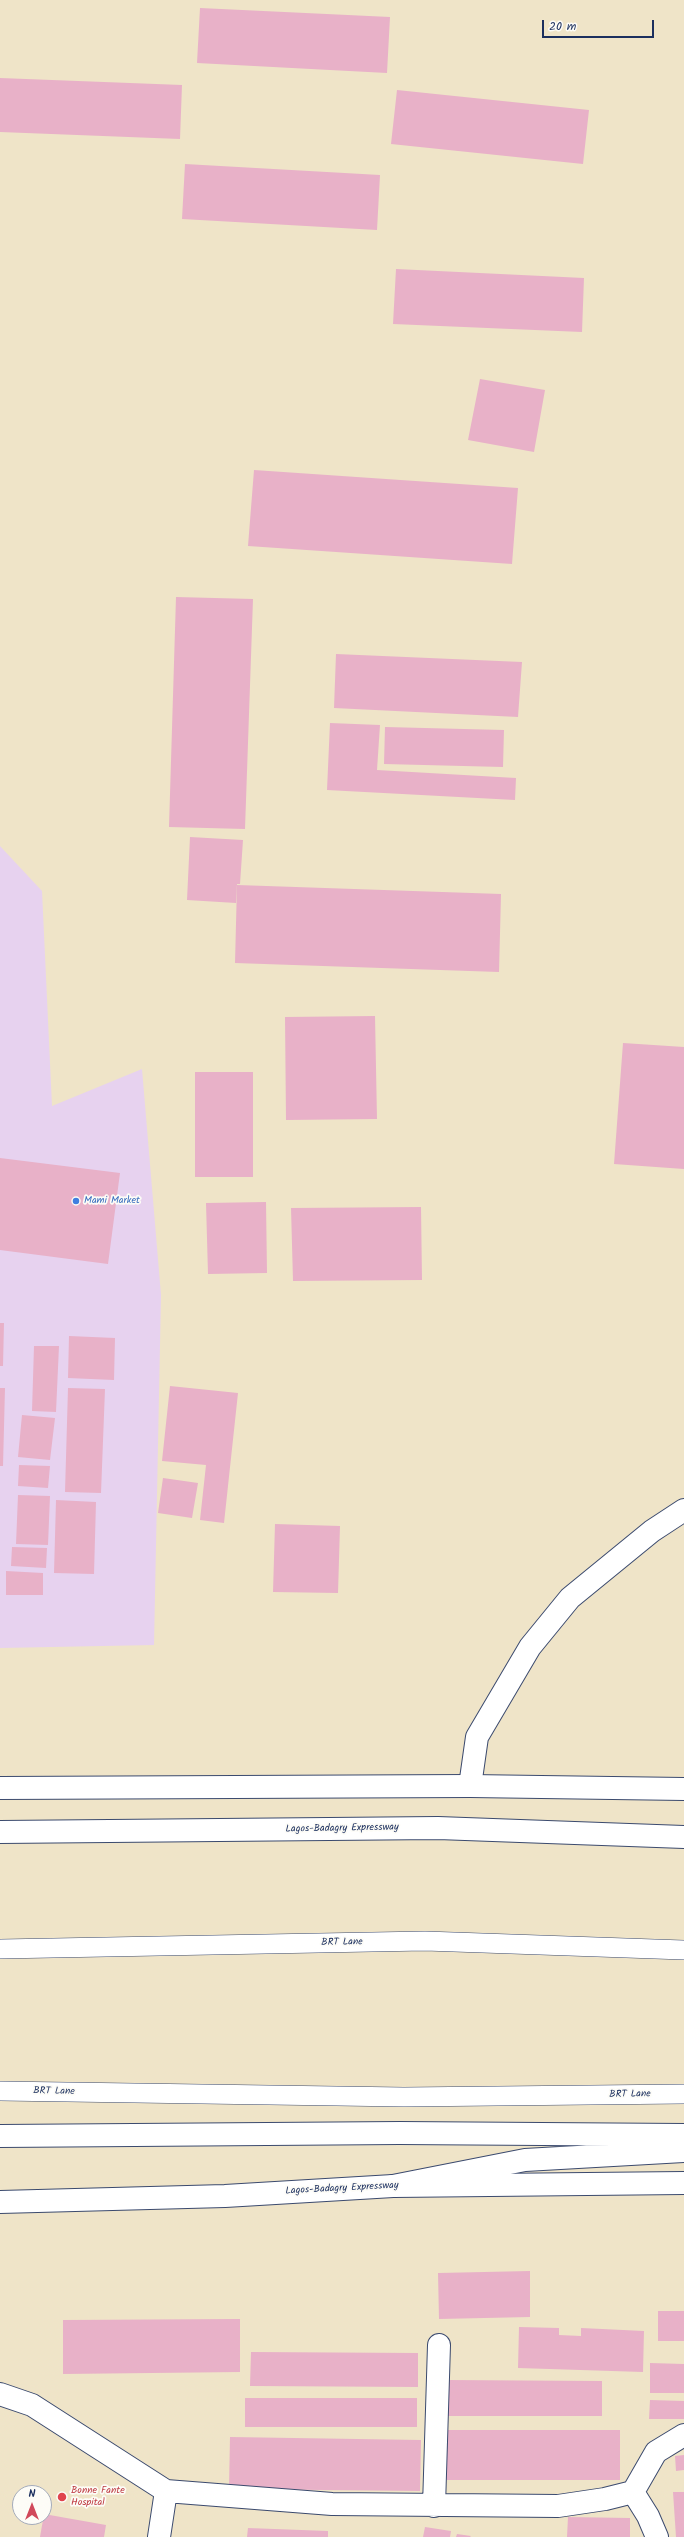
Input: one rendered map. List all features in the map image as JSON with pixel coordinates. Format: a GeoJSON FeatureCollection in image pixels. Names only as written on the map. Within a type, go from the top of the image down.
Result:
{"type":"FeatureCollection","features":[{"type":"Feature","properties":{"kind":"main road"},"geometry":{"type":"LineString","coordinates":[[470,1786],[477,1737],[530,1647],[570,1598],[652,1531],[684,1510]]}},
{"type":"Feature","properties":{"kind":"main road"},"geometry":{"type":"LineString","coordinates":[[0,1788],[470,1786],[684,1789]]}},
{"type":"Feature","properties":{"kind":"main road","name":"Lagos-Badagry Expressway"},"geometry":{"type":"LineString","coordinates":[[0,1832],[438,1828],[684,1837]]}},
{"type":"Feature","properties":{"kind":"main road"},"geometry":{"type":"LineString","coordinates":[[0,2136],[400,2133],[684,2135]]}},
{"type":"Feature","properties":{"kind":"main road"},"geometry":{"type":"LineString","coordinates":[[393,2186],[525,2160],[684,2151]]}},
{"type":"Feature","properties":{"kind":"main road","name":"Lagos-Badagry Expressway"},"geometry":{"type":"LineString","coordinates":[[0,2202],[225,2196],[393,2186],[684,2183]]}},
{"type":"Feature","properties":{"kind":"main road"},"geometry":{"type":"LineString","coordinates":[[434,2506],[439,2345]]}},
{"type":"Feature","properties":{"kind":"main road"},"geometry":{"type":"LineString","coordinates":[[0,2394],[32,2405],[166,2491],[332,2504],[558,2506],[605,2500],[633,2492],[656,2452],[684,2435]]}},
{"type":"Feature","properties":{"kind":"main road"},"geometry":{"type":"LineString","coordinates":[[159,2537],[166,2491]]}},
{"type":"Feature","properties":{"kind":"main road"},"geometry":{"type":"LineString","coordinates":[[633,2492],[648,2516],[657,2537]]}},
{"type":"Feature","properties":{"kind":"lane","name":"BRT Lane"},"geometry":{"type":"LineString","coordinates":[[0,1949],[425,1941],[684,1950]]}},
{"type":"Feature","properties":{"kind":"lane","name":"BRT Lane"},"geometry":{"type":"LineString","coordinates":[[0,2091],[404,2097],[684,2094]]}},
{"type":"Feature","properties":{"kind":"shaded area","name":"Mami Market"},"geometry":{"type":"Polygon","coordinates":[[[0,846],[42,891],[52,1106],[142,1069],[161,1295],[154,1645],[0,1648],[0,846]]]}},
{"type":"Feature","properties":{"kind":"building"},"geometry":{"type":"Polygon","coordinates":[[[200,8],[390,17],[387,73],[197,63],[200,8]]]}},
{"type":"Feature","properties":{"kind":"building"},"geometry":{"type":"Polygon","coordinates":[[[0,78],[182,85],[180,139],[0,132],[0,78]]]}},
{"type":"Feature","properties":{"kind":"building"},"geometry":{"type":"Polygon","coordinates":[[[397,90],[589,110],[583,164],[391,144],[397,90]]]}},
{"type":"Feature","properties":{"kind":"building"},"geometry":{"type":"Polygon","coordinates":[[[185,164],[380,175],[377,230],[182,219],[185,164]]]}},
{"type":"Feature","properties":{"kind":"building"},"geometry":{"type":"Polygon","coordinates":[[[396,269],[584,278],[582,332],[393,324],[396,269]]]}},
{"type":"Feature","properties":{"kind":"building"},"geometry":{"type":"Polygon","coordinates":[[[480,379],[545,390],[534,452],[468,440],[480,379]]]}},
{"type":"Feature","properties":{"kind":"building"},"geometry":{"type":"Polygon","coordinates":[[[254,470],[518,488],[512,564],[248,546],[254,470]]]}},
{"type":"Feature","properties":{"kind":"building"},"geometry":{"type":"Polygon","coordinates":[[[176,597],[253,599],[245,829],[169,827],[176,597]]]}},
{"type":"Feature","properties":{"kind":"building"},"geometry":{"type":"Polygon","coordinates":[[[336,654],[522,662],[518,717],[334,708],[336,654]]]}},
{"type":"Feature","properties":{"kind":"building"},"geometry":{"type":"Polygon","coordinates":[[[330,723],[380,725],[377,770],[516,778],[515,800],[327,790],[330,723]]]}},
{"type":"Feature","properties":{"kind":"building"},"geometry":{"type":"Polygon","coordinates":[[[385,727],[504,730],[503,767],[384,764],[385,727]]]}},
{"type":"Feature","properties":{"kind":"building"},"geometry":{"type":"Polygon","coordinates":[[[190,837],[243,840],[240,884],[237,884],[236,903],[187,900],[190,837]]]}},
{"type":"Feature","properties":{"kind":"building"},"geometry":{"type":"Polygon","coordinates":[[[237,885],[501,894],[499,972],[235,963],[237,885]]]}},
{"type":"Feature","properties":{"kind":"building"},"geometry":{"type":"Polygon","coordinates":[[[375,1016],[377,1119],[286,1120],[285,1017],[375,1016]]]}},
{"type":"Feature","properties":{"kind":"building"},"geometry":{"type":"Polygon","coordinates":[[[623,1043],[684,1047],[684,1169],[614,1164],[623,1043]]]}},
{"type":"Feature","properties":{"kind":"building"},"geometry":{"type":"Polygon","coordinates":[[[195,1072],[253,1072],[253,1177],[195,1177],[195,1072]]]}},
{"type":"Feature","properties":{"kind":"building"},"geometry":{"type":"Polygon","coordinates":[[[0,1158],[120,1173],[108,1264],[0,1250],[0,1158]]]}},
{"type":"Feature","properties":{"kind":"building"},"geometry":{"type":"Polygon","coordinates":[[[266,1202],[267,1273],[208,1274],[206,1203],[266,1202]]]}},
{"type":"Feature","properties":{"kind":"building"},"geometry":{"type":"Polygon","coordinates":[[[421,1207],[422,1280],[293,1281],[291,1208],[421,1207]]]}},
{"type":"Feature","properties":{"kind":"building"},"geometry":{"type":"Polygon","coordinates":[[[0,1323],[4,1323],[3,1366],[0,1366],[0,1323]]]}},
{"type":"Feature","properties":{"kind":"building"},"geometry":{"type":"Polygon","coordinates":[[[69,1336],[115,1338],[114,1380],[68,1378],[69,1336]]]}},
{"type":"Feature","properties":{"kind":"building"},"geometry":{"type":"Polygon","coordinates":[[[34,1346],[59,1346],[56,1412],[32,1411],[34,1346]]]}},
{"type":"Feature","properties":{"kind":"building"},"geometry":{"type":"Polygon","coordinates":[[[170,1386],[238,1393],[224,1523],[200,1520],[206,1465],[162,1461],[170,1386]]]}},
{"type":"Feature","properties":{"kind":"building"},"geometry":{"type":"Polygon","coordinates":[[[0,1388],[5,1388],[3,1466],[0,1466],[0,1388]]]}},
{"type":"Feature","properties":{"kind":"building"},"geometry":{"type":"Polygon","coordinates":[[[68,1388],[105,1389],[101,1493],[65,1492],[68,1388]]]}},
{"type":"Feature","properties":{"kind":"building"},"geometry":{"type":"Polygon","coordinates":[[[22,1415],[55,1418],[50,1460],[18,1457],[22,1415]]]}},
{"type":"Feature","properties":{"kind":"building"},"geometry":{"type":"Polygon","coordinates":[[[19,1465],[50,1466],[48,1488],[18,1486],[19,1465]]]}},
{"type":"Feature","properties":{"kind":"building"},"geometry":{"type":"Polygon","coordinates":[[[163,1478],[198,1483],[192,1518],[158,1513],[163,1478]]]}},
{"type":"Feature","properties":{"kind":"building"},"geometry":{"type":"Polygon","coordinates":[[[18,1495],[50,1496],[48,1545],[16,1544],[18,1495]]]}},
{"type":"Feature","properties":{"kind":"building"},"geometry":{"type":"Polygon","coordinates":[[[56,1500],[96,1502],[94,1574],[54,1573],[56,1500]]]}},
{"type":"Feature","properties":{"kind":"building"},"geometry":{"type":"Polygon","coordinates":[[[275,1524],[340,1526],[338,1593],[273,1592],[275,1524]]]}},
{"type":"Feature","properties":{"kind":"building"},"geometry":{"type":"Polygon","coordinates":[[[12,1547],[47,1548],[46,1568],[11,1566],[12,1547]]]}},
{"type":"Feature","properties":{"kind":"building"},"geometry":{"type":"Polygon","coordinates":[[[6,1571],[43,1573],[43,1595],[6,1595],[6,1571]]]}},
{"type":"Feature","properties":{"kind":"building"},"geometry":{"type":"Polygon","coordinates":[[[530,2271],[530,2317],[439,2319],[438,2273],[530,2271]]]}},
{"type":"Feature","properties":{"kind":"building"},"geometry":{"type":"Polygon","coordinates":[[[658,2311],[684,2311],[684,2341],[658,2341],[658,2311]]]}},
{"type":"Feature","properties":{"kind":"building"},"geometry":{"type":"Polygon","coordinates":[[[240,2319],[240,2372],[63,2374],[63,2320],[240,2319]]]}},
{"type":"Feature","properties":{"kind":"building"},"geometry":{"type":"Polygon","coordinates":[[[519,2327],[559,2328],[559,2335],[581,2336],[581,2328],[644,2331],[643,2372],[518,2368],[519,2327]]]}},
{"type":"Feature","properties":{"kind":"building"},"geometry":{"type":"Polygon","coordinates":[[[251,2352],[418,2353],[418,2387],[250,2386],[251,2352]]]}},
{"type":"Feature","properties":{"kind":"building"},"geometry":{"type":"Polygon","coordinates":[[[650,2363],[684,2364],[684,2393],[650,2393],[650,2363]]]}},
{"type":"Feature","properties":{"kind":"building"},"geometry":{"type":"Polygon","coordinates":[[[446,2380],[602,2381],[602,2416],[446,2416],[446,2380]]]}},
{"type":"Feature","properties":{"kind":"building"},"geometry":{"type":"Polygon","coordinates":[[[245,2398],[417,2398],[417,2427],[245,2427],[245,2398]]]}},
{"type":"Feature","properties":{"kind":"building"},"geometry":{"type":"Polygon","coordinates":[[[650,2400],[684,2401],[684,2419],[649,2419],[650,2400]]]}},
{"type":"Feature","properties":{"kind":"building"},"geometry":{"type":"Polygon","coordinates":[[[444,2430],[620,2430],[620,2480],[444,2480],[444,2430]]]}},
{"type":"Feature","properties":{"kind":"building"},"geometry":{"type":"Polygon","coordinates":[[[230,2437],[421,2440],[420,2491],[229,2489],[230,2437]]]}},
{"type":"Feature","properties":{"kind":"building"},"geometry":{"type":"Polygon","coordinates":[[[684,2455],[684,2470],[676,2471],[675,2456],[684,2455]]]}},
{"type":"Feature","properties":{"kind":"building"},"geometry":{"type":"Polygon","coordinates":[[[673,2492],[684,2492],[684,2537],[676,2537],[673,2492]]]}},
{"type":"Feature","properties":{"kind":"building"},"geometry":{"type":"Polygon","coordinates":[[[52,2515],[106,2525],[104,2537],[40,2537],[42,2525],[52,2525],[52,2515]]]}},
{"type":"Feature","properties":{"kind":"building"},"geometry":{"type":"Polygon","coordinates":[[[568,2517],[630,2518],[630,2537],[567,2537],[568,2517]]]}},
{"type":"Feature","properties":{"kind":"building"},"geometry":{"type":"Polygon","coordinates":[[[425,2527],[451,2531],[450,2537],[423,2537],[425,2527]]]}},
{"type":"Feature","properties":{"kind":"building"},"geometry":{"type":"Polygon","coordinates":[[[248,2528],[328,2531],[328,2537],[247,2537],[248,2528]]]}},
{"type":"Feature","properties":{"kind":"building"},"geometry":{"type":"Polygon","coordinates":[[[457,2534],[471,2536],[456,2537],[457,2534]]]}},
{"type":"Feature","properties":{"kind":"place","name":"Mami Market"},"geometry":{"type":"Point","coordinates":[76,1201]}},
{"type":"Feature","properties":{"kind":"place","name":"Bonne Fante Hospital"},"geometry":{"type":"Point","coordinates":[62,2497]}}]}
